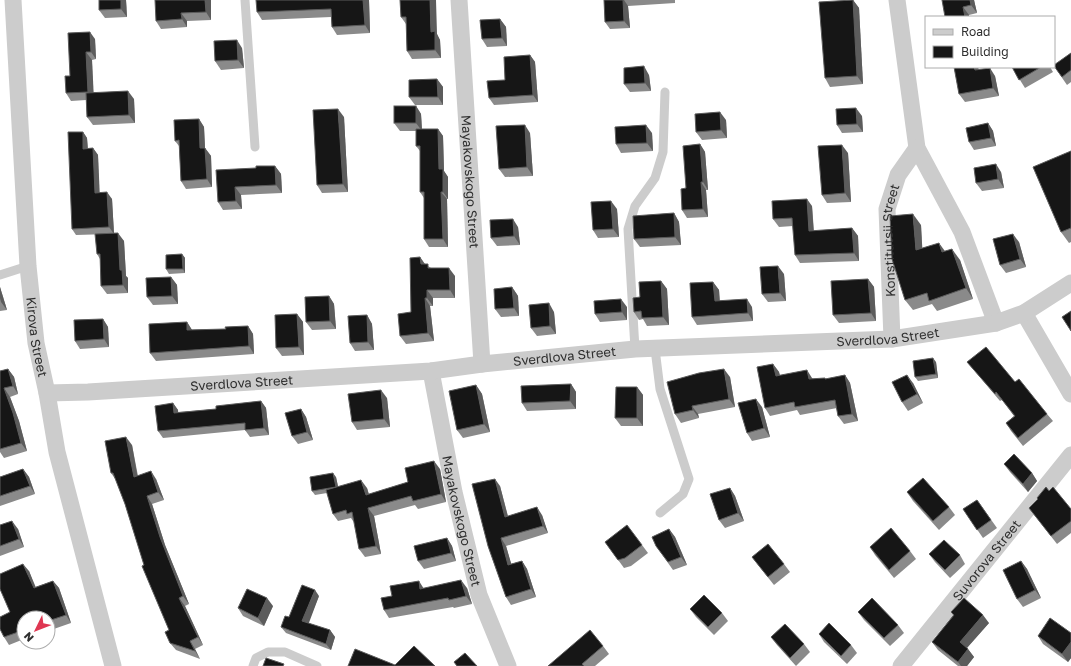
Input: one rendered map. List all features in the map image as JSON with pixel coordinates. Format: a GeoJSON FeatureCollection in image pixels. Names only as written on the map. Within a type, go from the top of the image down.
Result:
{"type":"FeatureCollection","features":[{"type":"Feature","properties":{"kind":"street","name":"Kirova Street"},"geometry":{"type":"LineString","coordinates":[[13,0],[28,266],[36,343],[58,452],[113,666]]}},
{"type":"Feature","properties":{"kind":"street","name":"Mayakovskogo Street"},"geometry":{"type":"LineString","coordinates":[[459,0],[482,364]]}},
{"type":"Feature","properties":{"kind":"street"},"geometry":{"type":"LineString","coordinates":[[897,0],[917,148],[962,232],[996,323]]}},
{"type":"Feature","properties":{"kind":"street","name":"Konstitutsii Street"},"geometry":{"type":"LineString","coordinates":[[892,340],[887,209],[898,175],[917,148]]}},
{"type":"Feature","properties":{"kind":"street","name":"Sverdlova Street"},"geometry":{"type":"LineString","coordinates":[[47,393],[88,392],[431,371],[482,364],[635,349],[892,340],[996,323],[1024,313],[1071,283]]}},
{"type":"Feature","properties":{"kind":"street"},"geometry":{"type":"LineString","coordinates":[[1024,313],[1071,394]]}},
{"type":"Feature","properties":{"kind":"street","name":"Mayakovskogo Street"},"geometry":{"type":"LineString","coordinates":[[431,371],[454,492],[479,595],[508,666]]}},
{"type":"Feature","properties":{"kind":"street","name":"Suvorova Street"},"geometry":{"type":"LineString","coordinates":[[901,666],[1071,455]]}},
{"type":"Feature","properties":{"kind":"lane"},"geometry":{"type":"LineString","coordinates":[[245,0],[255,147]]}},
{"type":"Feature","properties":{"kind":"lane"},"geometry":{"type":"LineString","coordinates":[[635,349],[628,229],[635,206],[655,178],[663,152],[665,92]]}},
{"type":"Feature","properties":{"kind":"lane"},"geometry":{"type":"LineString","coordinates":[[0,275],[28,266]]}},
{"type":"Feature","properties":{"kind":"lane"},"geometry":{"type":"LineString","coordinates":[[655,349],[660,389],[689,479],[683,494],[660,513]]}},
{"type":"Feature","properties":{"kind":"lane"},"geometry":{"type":"LineString","coordinates":[[253,666],[256,658],[268,652],[285,652],[317,666]]}},
{"type":"Feature","properties":{"kind":"building"},"geometry":{"type":"Polygon","coordinates":[[[99,0],[121,0],[121,9],[99,10],[99,0]]]}},
{"type":"Feature","properties":{"kind":"building"},"geometry":{"type":"Polygon","coordinates":[[[155,0],[205,0],[206,12],[181,13],[182,19],[156,21],[155,0]]]}},
{"type":"Feature","properties":{"kind":"building"},"geometry":{"type":"Polygon","coordinates":[[[256,0],[363,0],[365,25],[332,27],[331,9],[257,12],[256,0]]]}},
{"type":"Feature","properties":{"kind":"building"},"geometry":{"type":"Polygon","coordinates":[[[400,0],[430,0],[431,32],[435,31],[435,50],[407,51],[406,17],[401,17],[400,0]]]}},
{"type":"Feature","properties":{"kind":"building"},"geometry":{"type":"Polygon","coordinates":[[[604,0],[623,0],[624,21],[605,22],[604,0]]]}},
{"type":"Feature","properties":{"kind":"building"},"geometry":{"type":"Polygon","coordinates":[[[853,0],[857,76],[825,78],[819,2],[853,0]]]}},
{"type":"Feature","properties":{"kind":"building"},"geometry":{"type":"Polygon","coordinates":[[[942,0],[970,0],[971,5],[963,7],[965,16],[945,16],[942,0]]]}},
{"type":"Feature","properties":{"kind":"building"},"geometry":{"type":"Polygon","coordinates":[[[500,19],[502,38],[482,39],[480,20],[500,19]]]}},
{"type":"Feature","properties":{"kind":"building"},"geometry":{"type":"Polygon","coordinates":[[[90,32],[91,52],[86,52],[88,92],[66,93],[65,76],[70,76],[68,33],[90,32]]]}},
{"type":"Feature","properties":{"kind":"building"},"geometry":{"type":"Polygon","coordinates":[[[237,40],[238,60],[215,61],[214,41],[237,40]]]}},
{"type":"Feature","properties":{"kind":"building"},"geometry":{"type":"Polygon","coordinates":[[[1071,53],[1071,70],[1062,77],[1055,67],[1055,64],[1071,53]]]}},
{"type":"Feature","properties":{"kind":"building"},"geometry":{"type":"Polygon","coordinates":[[[530,55],[533,95],[489,98],[487,81],[505,80],[504,57],[530,55]]]}},
{"type":"Feature","properties":{"kind":"building"},"geometry":{"type":"Polygon","coordinates":[[[644,66],[645,83],[624,84],[624,68],[644,66]]]}},
{"type":"Feature","properties":{"kind":"building"},"geometry":{"type":"Polygon","coordinates":[[[954,68],[974,68],[975,70],[990,68],[993,88],[959,94],[954,68]]]}},
{"type":"Feature","properties":{"kind":"building"},"geometry":{"type":"Polygon","coordinates":[[[1013,68],[1039,68],[1019,80],[1013,68]]]}},
{"type":"Feature","properties":{"kind":"building"},"geometry":{"type":"Polygon","coordinates":[[[437,79],[438,97],[409,97],[409,80],[437,79]]]}},
{"type":"Feature","properties":{"kind":"building"},"geometry":{"type":"Polygon","coordinates":[[[128,91],[129,115],[87,117],[86,93],[128,91]]]}},
{"type":"Feature","properties":{"kind":"building"},"geometry":{"type":"Polygon","coordinates":[[[394,106],[416,106],[416,123],[394,123],[394,106]]]}},
{"type":"Feature","properties":{"kind":"building"},"geometry":{"type":"Polygon","coordinates":[[[856,108],[857,124],[837,125],[836,109],[856,108]]]}},
{"type":"Feature","properties":{"kind":"building"},"geometry":{"type":"Polygon","coordinates":[[[338,109],[343,184],[317,185],[313,110],[338,109]]]}},
{"type":"Feature","properties":{"kind":"building"},"geometry":{"type":"Polygon","coordinates":[[[720,112],[721,130],[696,132],[695,114],[720,112]]]}},
{"type":"Feature","properties":{"kind":"building"},"geometry":{"type":"Polygon","coordinates":[[[199,119],[200,148],[205,148],[207,179],[181,181],[179,140],[175,141],[174,120],[199,119]]]}},
{"type":"Feature","properties":{"kind":"building"},"geometry":{"type":"Polygon","coordinates":[[[988,123],[991,138],[969,142],[966,128],[988,123]]]}},
{"type":"Feature","properties":{"kind":"building"},"geometry":{"type":"Polygon","coordinates":[[[525,125],[527,167],[499,169],[496,126],[525,125]]]}},
{"type":"Feature","properties":{"kind":"building"},"geometry":{"type":"Polygon","coordinates":[[[646,125],[647,143],[616,144],[615,127],[646,125]]]}},
{"type":"Feature","properties":{"kind":"building"},"geometry":{"type":"Polygon","coordinates":[[[416,129],[438,129],[439,169],[443,169],[443,192],[441,192],[443,239],[424,239],[424,192],[420,192],[420,146],[416,146],[416,129]]]}},
{"type":"Feature","properties":{"kind":"building"},"geometry":{"type":"Polygon","coordinates":[[[68,132],[83,132],[83,149],[93,148],[95,193],[107,192],[109,227],[72,229],[68,132]]]}},
{"type":"Feature","properties":{"kind":"building"},"geometry":{"type":"Polygon","coordinates":[[[700,144],[703,182],[701,182],[703,209],[682,210],[681,189],[686,188],[683,146],[700,144]]]}},
{"type":"Feature","properties":{"kind":"building"},"geometry":{"type":"Polygon","coordinates":[[[842,145],[845,193],[822,195],[818,146],[842,145]]]}},
{"type":"Feature","properties":{"kind":"building"},"geometry":{"type":"Polygon","coordinates":[[[1071,151],[1071,228],[1061,232],[1033,167],[1071,151]]]}},
{"type":"Feature","properties":{"kind":"building"},"geometry":{"type":"Polygon","coordinates":[[[996,164],[998,179],[976,183],[974,168],[996,164]]]}},
{"type":"Feature","properties":{"kind":"building"},"geometry":{"type":"Polygon","coordinates":[[[256,166],[275,166],[276,185],[235,187],[236,201],[218,202],[216,170],[256,168],[256,166]]]}},
{"type":"Feature","properties":{"kind":"building"},"geometry":{"type":"Polygon","coordinates":[[[807,199],[809,231],[852,228],[854,253],[795,255],[792,218],[773,219],[772,201],[807,199]]]}},
{"type":"Feature","properties":{"kind":"building"},"geometry":{"type":"Polygon","coordinates":[[[611,201],[613,229],[593,230],[591,202],[611,201]]]}},
{"type":"Feature","properties":{"kind":"building"},"geometry":{"type":"Polygon","coordinates":[[[674,213],[675,237],[634,239],[633,216],[674,213]]]}},
{"type":"Feature","properties":{"kind":"building"},"geometry":{"type":"Polygon","coordinates":[[[913,214],[916,250],[939,243],[942,252],[952,249],[966,288],[929,301],[927,293],[905,300],[892,259],[890,216],[913,214]]]}},
{"type":"Feature","properties":{"kind":"building"},"geometry":{"type":"Polygon","coordinates":[[[513,219],[514,236],[491,238],[490,220],[513,219]]]}},
{"type":"Feature","properties":{"kind":"building"},"geometry":{"type":"Polygon","coordinates":[[[118,233],[120,270],[122,270],[123,285],[101,286],[100,254],[97,254],[95,234],[118,233]]]}},
{"type":"Feature","properties":{"kind":"building"},"geometry":{"type":"Polygon","coordinates":[[[1013,234],[1020,259],[1000,265],[993,239],[1013,234]]]}},
{"type":"Feature","properties":{"kind":"building"},"geometry":{"type":"Polygon","coordinates":[[[182,254],[183,269],[166,269],[166,255],[182,254]]]}},
{"type":"Feature","properties":{"kind":"building"},"geometry":{"type":"Polygon","coordinates":[[[420,257],[421,264],[428,264],[428,268],[449,268],[450,290],[427,290],[427,298],[425,298],[428,333],[400,336],[398,314],[411,312],[410,258],[420,257]]]}},
{"type":"Feature","properties":{"kind":"building"},"geometry":{"type":"Polygon","coordinates":[[[778,266],[780,293],[762,294],[760,267],[778,266]]]}},
{"type":"Feature","properties":{"kind":"building"},"geometry":{"type":"Polygon","coordinates":[[[171,277],[172,296],[147,297],[146,278],[171,277]]]}},
{"type":"Feature","properties":{"kind":"building"},"geometry":{"type":"Polygon","coordinates":[[[868,279],[871,313],[833,315],[831,281],[868,279]]]}},
{"type":"Feature","properties":{"kind":"building"},"geometry":{"type":"Polygon","coordinates":[[[661,281],[663,317],[642,318],[641,311],[634,312],[633,298],[640,297],[639,282],[661,281]]]}},
{"type":"Feature","properties":{"kind":"building"},"geometry":{"type":"Polygon","coordinates":[[[713,282],[715,301],[747,299],[748,313],[692,317],[690,283],[713,282]]]}},
{"type":"Feature","properties":{"kind":"building"},"geometry":{"type":"Polygon","coordinates":[[[512,287],[514,308],[495,309],[494,289],[512,287]]]}},
{"type":"Feature","properties":{"kind":"building"},"geometry":{"type":"Polygon","coordinates":[[[329,296],[330,321],[306,322],[305,297],[329,296]]]}},
{"type":"Feature","properties":{"kind":"building"},"geometry":{"type":"Polygon","coordinates":[[[621,299],[622,312],[595,314],[594,301],[621,299]]]}},
{"type":"Feature","properties":{"kind":"building"},"geometry":{"type":"Polygon","coordinates":[[[549,303],[550,326],[531,328],[529,305],[549,303]]]}},
{"type":"Feature","properties":{"kind":"building"},"geometry":{"type":"Polygon","coordinates":[[[1071,311],[1071,331],[1062,317],[1071,311]]]}},
{"type":"Feature","properties":{"kind":"building"},"geometry":{"type":"Polygon","coordinates":[[[297,314],[299,347],[276,348],[275,315],[297,314]]]}},
{"type":"Feature","properties":{"kind":"building"},"geometry":{"type":"Polygon","coordinates":[[[367,315],[368,342],[350,343],[348,316],[367,315]]]}},
{"type":"Feature","properties":{"kind":"building"},"geometry":{"type":"Polygon","coordinates":[[[103,319],[104,339],[75,341],[74,320],[103,319]]]}},
{"type":"Feature","properties":{"kind":"building"},"geometry":{"type":"Polygon","coordinates":[[[187,322],[187,330],[226,329],[225,327],[248,326],[249,346],[150,353],[149,324],[187,322]]]}},
{"type":"Feature","properties":{"kind":"building"},"geometry":{"type":"Polygon","coordinates":[[[986,347],[1015,382],[1019,379],[1047,414],[1018,438],[1006,423],[1015,416],[996,392],[995,394],[967,362],[986,347]]]}},
{"type":"Feature","properties":{"kind":"building"},"geometry":{"type":"Polygon","coordinates":[[[933,358],[936,374],[915,377],[913,361],[933,358]]]}},
{"type":"Feature","properties":{"kind":"building"},"geometry":{"type":"Polygon","coordinates":[[[773,364],[776,376],[807,370],[809,379],[825,379],[845,375],[852,414],[838,416],[835,400],[795,407],[794,402],[765,408],[757,367],[773,364]]]}},
{"type":"Feature","properties":{"kind":"building"},"geometry":{"type":"Polygon","coordinates":[[[8,369],[13,386],[4,388],[13,413],[21,443],[0,449],[0,371],[8,369]]]}},
{"type":"Feature","properties":{"kind":"building"},"geometry":{"type":"Polygon","coordinates":[[[724,369],[729,399],[692,406],[693,410],[675,414],[667,382],[699,373],[724,369]]]}},
{"type":"Feature","properties":{"kind":"building"},"geometry":{"type":"Polygon","coordinates":[[[907,375],[917,394],[902,402],[892,382],[907,375]]]}},
{"type":"Feature","properties":{"kind":"building"},"geometry":{"type":"Polygon","coordinates":[[[571,384],[570,401],[522,403],[521,386],[571,384]]]}},
{"type":"Feature","properties":{"kind":"building"},"geometry":{"type":"Polygon","coordinates":[[[476,385],[484,424],[457,430],[449,391],[476,385]]]}},
{"type":"Feature","properties":{"kind":"building"},"geometry":{"type":"Polygon","coordinates":[[[616,387],[637,387],[637,418],[615,418],[616,387]]]}},
{"type":"Feature","properties":{"kind":"building"},"geometry":{"type":"Polygon","coordinates":[[[381,390],[384,419],[352,422],[348,394],[381,390]]]}},
{"type":"Feature","properties":{"kind":"building"},"geometry":{"type":"Polygon","coordinates":[[[756,399],[764,428],[747,433],[738,403],[756,399]]]}},
{"type":"Feature","properties":{"kind":"building"},"geometry":{"type":"Polygon","coordinates":[[[261,401],[264,428],[245,430],[245,423],[158,431],[155,406],[173,403],[174,413],[216,409],[216,406],[261,401]]]}},
{"type":"Feature","properties":{"kind":"building"},"geometry":{"type":"Polygon","coordinates":[[[301,409],[307,432],[292,436],[285,413],[301,409]]]}},
{"type":"Feature","properties":{"kind":"building"},"geometry":{"type":"Polygon","coordinates":[[[126,437],[134,477],[151,471],[158,492],[147,496],[160,537],[183,596],[179,598],[198,637],[190,641],[195,651],[170,643],[165,632],[169,630],[142,566],[144,565],[125,504],[113,473],[111,473],[105,441],[126,437]]]}},
{"type":"Feature","properties":{"kind":"building"},"geometry":{"type":"Polygon","coordinates":[[[1014,454],[1032,473],[1023,484],[1004,464],[1014,454]]]}},
{"type":"Feature","properties":{"kind":"building"},"geometry":{"type":"Polygon","coordinates":[[[434,461],[441,494],[413,501],[411,496],[368,508],[376,546],[359,549],[352,512],[347,514],[346,510],[333,514],[326,490],[361,480],[366,495],[408,482],[405,468],[434,461]]]}},
{"type":"Feature","properties":{"kind":"building"},"geometry":{"type":"Polygon","coordinates":[[[23,469],[30,486],[0,496],[0,477],[23,469]]]}},
{"type":"Feature","properties":{"kind":"building"},"geometry":{"type":"Polygon","coordinates":[[[333,473],[336,487],[312,491],[310,477],[333,473]]]}},
{"type":"Feature","properties":{"kind":"building"},"geometry":{"type":"Polygon","coordinates":[[[923,478],[949,507],[933,521],[907,492],[923,478]]]}},
{"type":"Feature","properties":{"kind":"building"},"geometry":{"type":"Polygon","coordinates":[[[495,479],[505,517],[537,507],[543,526],[501,538],[508,565],[522,561],[531,589],[506,597],[488,546],[472,484],[495,479]]]}},
{"type":"Feature","properties":{"kind":"building"},"geometry":{"type":"Polygon","coordinates":[[[1046,487],[1049,491],[1053,487],[1071,509],[1071,521],[1051,536],[1029,508],[1038,499],[1037,498],[1046,487]]]}},
{"type":"Feature","properties":{"kind":"building"},"geometry":{"type":"Polygon","coordinates":[[[730,488],[738,513],[719,520],[710,494],[730,488]]]}},
{"type":"Feature","properties":{"kind":"building"},"geometry":{"type":"Polygon","coordinates":[[[977,500],[991,520],[977,530],[963,509],[977,500]]]}},
{"type":"Feature","properties":{"kind":"building"},"geometry":{"type":"Polygon","coordinates":[[[12,521],[19,539],[0,546],[0,525],[12,521]]]}},
{"type":"Feature","properties":{"kind":"building"},"geometry":{"type":"Polygon","coordinates":[[[627,525],[642,545],[625,558],[618,560],[605,542],[627,525]]]}},
{"type":"Feature","properties":{"kind":"building"},"geometry":{"type":"Polygon","coordinates":[[[891,528],[910,551],[889,570],[870,547],[891,528]]]}},
{"type":"Feature","properties":{"kind":"building"},"geometry":{"type":"Polygon","coordinates":[[[669,529],[681,557],[668,562],[656,546],[652,537],[669,529]]]}},
{"type":"Feature","properties":{"kind":"building"},"geometry":{"type":"Polygon","coordinates":[[[447,538],[451,553],[418,561],[414,546],[447,538]]]}},
{"type":"Feature","properties":{"kind":"building"},"geometry":{"type":"Polygon","coordinates":[[[944,540],[960,555],[945,570],[929,554],[944,540]]]}},
{"type":"Feature","properties":{"kind":"building"},"geometry":{"type":"Polygon","coordinates":[[[768,544],[784,564],[768,577],[752,557],[768,544]]]}},
{"type":"Feature","properties":{"kind":"building"},"geometry":{"type":"Polygon","coordinates":[[[1021,561],[1035,590],[1017,599],[1003,570],[1021,561]]]}},
{"type":"Feature","properties":{"kind":"building"},"geometry":{"type":"Polygon","coordinates":[[[23,564],[34,588],[53,581],[66,615],[56,618],[56,610],[16,610],[16,633],[4,637],[0,629],[0,617],[10,612],[0,589],[0,574],[23,564]]]}},
{"type":"Feature","properties":{"kind":"building"},"geometry":{"type":"Polygon","coordinates":[[[461,580],[466,596],[384,610],[381,598],[392,596],[390,586],[419,581],[420,589],[461,580]]]}},
{"type":"Feature","properties":{"kind":"building"},"geometry":{"type":"Polygon","coordinates":[[[302,585],[315,590],[302,621],[330,630],[326,644],[281,627],[285,616],[289,617],[302,585]]]}},
{"type":"Feature","properties":{"kind":"building"},"geometry":{"type":"Polygon","coordinates":[[[247,589],[267,598],[258,618],[238,608],[247,589]]]}},
{"type":"Feature","properties":{"kind":"building"},"geometry":{"type":"Polygon","coordinates":[[[704,595],[722,613],[708,627],[690,609],[704,595]]]}},
{"type":"Feature","properties":{"kind":"building"},"geometry":{"type":"Polygon","coordinates":[[[872,598],[898,625],[884,638],[858,612],[872,598]]]}},
{"type":"Feature","properties":{"kind":"building"},"geometry":{"type":"Polygon","coordinates":[[[964,598],[983,615],[960,642],[968,649],[958,662],[932,642],[954,615],[951,612],[964,598]]]}},
{"type":"Feature","properties":{"kind":"building"},"geometry":{"type":"Polygon","coordinates":[[[1050,618],[1071,633],[1071,642],[1062,654],[1038,636],[1050,618]]]}},
{"type":"Feature","properties":{"kind":"building"},"geometry":{"type":"Polygon","coordinates":[[[829,623],[851,645],[841,656],[819,634],[829,623]]]}},
{"type":"Feature","properties":{"kind":"building"},"geometry":{"type":"Polygon","coordinates":[[[785,624],[804,644],[790,658],[771,637],[785,624]]]}},
{"type":"Feature","properties":{"kind":"building"},"geometry":{"type":"Polygon","coordinates":[[[590,630],[603,646],[582,664],[584,666],[548,666],[590,630]]]}},
{"type":"Feature","properties":{"kind":"building"},"geometry":{"type":"Polygon","coordinates":[[[414,646],[435,666],[348,666],[355,649],[395,665],[414,646]]]}},
{"type":"Feature","properties":{"kind":"building"},"geometry":{"type":"Polygon","coordinates":[[[465,653],[477,666],[457,666],[454,662],[465,653]]]}},
{"type":"Feature","properties":{"kind":"building"},"geometry":{"type":"Polygon","coordinates":[[[266,658],[284,664],[283,666],[263,666],[266,658]]]}}]}
